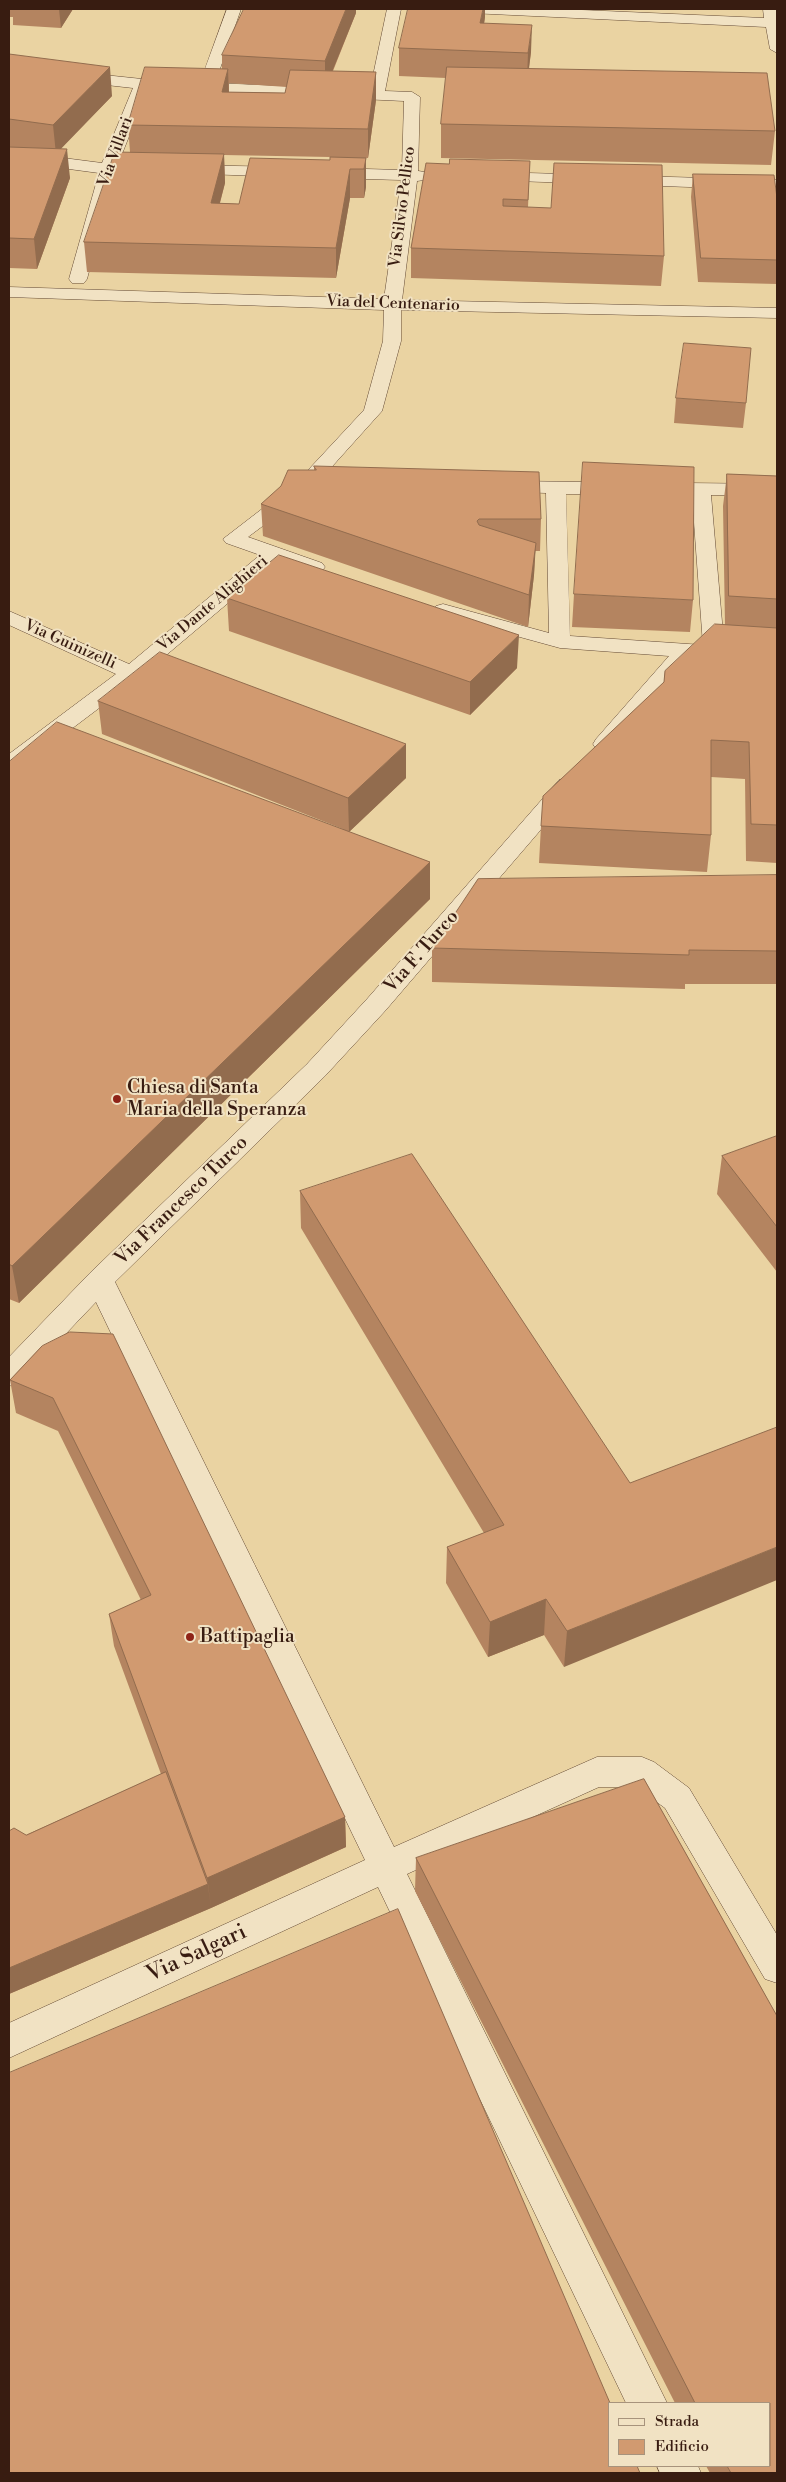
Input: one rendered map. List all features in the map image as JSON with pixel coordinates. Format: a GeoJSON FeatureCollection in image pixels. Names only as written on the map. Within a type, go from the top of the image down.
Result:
{"type":"FeatureCollection","features":[{"type":"Feature","properties":{"kind":"street"},"geometry":{"type":"LineString","coordinates":[[206,87],[234,9]]}},
{"type":"Feature","properties":{"kind":"street"},"geometry":{"type":"LineString","coordinates":[[9,69],[142,84],[377,95],[394,9]]}},
{"type":"Feature","properties":{"kind":"street"},"geometry":{"type":"LineString","coordinates":[[470,9],[772,16],[777,49]]}},
{"type":"Feature","properties":{"kind":"street","name":"Via Villari"},"geometry":{"type":"LineString","coordinates":[[78,279],[108,169],[142,84]]}},
{"type":"Feature","properties":{"kind":"street","name":"Via Silvio Pellico"},"geometry":{"type":"LineString","coordinates":[[377,95],[412,97],[410,175],[387,293]]}},
{"type":"Feature","properties":{"kind":"street"},"geometry":{"type":"LineString","coordinates":[[9,156],[108,169],[440,176]]}},
{"type":"Feature","properties":{"kind":"street"},"geometry":{"type":"LineString","coordinates":[[479,177],[777,185]]}},
{"type":"Feature","properties":{"kind":"street"},"geometry":{"type":"LineString","coordinates":[[9,277],[243,283]]}},
{"type":"Feature","properties":{"kind":"street","name":"Via del Centenario"},"geometry":{"type":"LineString","coordinates":[[387,293],[413,287]]}},
{"type":"Feature","properties":{"kind":"street","name":"Via del Centenario"},"geometry":{"type":"LineString","coordinates":[[9,292],[387,293],[777,313]]}},
{"type":"Feature","properties":{"kind":"street","name":"Via Dante Alighieri"},"geometry":{"type":"LineString","coordinates":[[274,554],[233,540],[304,486],[373,411],[392,340],[387,293]]}},
{"type":"Feature","properties":{"kind":"street"},"geometry":{"type":"LineString","coordinates":[[304,486],[333,486]]}},
{"type":"Feature","properties":{"kind":"street"},"geometry":{"type":"LineString","coordinates":[[479,487],[777,490]]}},
{"type":"Feature","properties":{"kind":"street"},"geometry":{"type":"LineString","coordinates":[[556,487],[560,642]]}},
{"type":"Feature","properties":{"kind":"street"},"geometry":{"type":"LineString","coordinates":[[701,489],[714,651]]}},
{"type":"Feature","properties":{"kind":"street"},"geometry":{"type":"LineString","coordinates":[[274,554],[338,575]]}},
{"type":"Feature","properties":{"kind":"street","name":"Via Dante Alighieri"},"geometry":{"type":"LineString","coordinates":[[9,765],[131,673],[274,554]]}},
{"type":"Feature","properties":{"kind":"street"},"geometry":{"type":"LineString","coordinates":[[420,602],[475,620],[560,642],[685,651],[777,651]]}},
{"type":"Feature","properties":{"kind":"street","name":"Via Guinizelli"},"geometry":{"type":"LineString","coordinates":[[9,618],[131,673]]}},
{"type":"Feature","properties":{"kind":"street","name":"Via F. Turco"},"geometry":{"type":"LineString","coordinates":[[376,1005],[685,651]]}},
{"type":"Feature","properties":{"kind":"street"},"geometry":{"type":"LineString","coordinates":[[479,886],[508,886]]}},
{"type":"Feature","properties":{"kind":"street","name":"Via Francesco Turco"},"geometry":{"type":"LineString","coordinates":[[9,1375],[100,1280],[316,1070],[376,1005]]}},
{"type":"Feature","properties":{"kind":"street"},"geometry":{"type":"LineString","coordinates":[[100,1280],[647,2402]]}},
{"type":"Feature","properties":{"kind":"street","name":"Via Salgari"},"geometry":{"type":"LineString","coordinates":[[9,2041],[386,1867],[598,1772],[642,1772],[677,1798],[777,1966]]}},
{"type":"Feature","properties":{"kind":"building"},"geometry":{"type":"Polygon","coordinates":[[[244,9],[346,9],[325,61],[222,55],[244,9]]]}},
{"type":"Feature","properties":{"kind":"building"},"geometry":{"type":"Polygon","coordinates":[[[408,9],[483,9],[480,23],[532,25],[528,53],[399,48],[408,9]]]}},
{"type":"Feature","properties":{"kind":"building"},"geometry":{"type":"Polygon","coordinates":[[[9,54],[110,67],[53,125],[9,119],[9,54]]]}},
{"type":"Feature","properties":{"kind":"building"},"geometry":{"type":"Polygon","coordinates":[[[145,67],[228,69],[222,92],[285,93],[290,70],[376,72],[368,129],[128,125],[145,67]]]}},
{"type":"Feature","properties":{"kind":"building"},"geometry":{"type":"Polygon","coordinates":[[[447,67],[767,73],[775,131],[441,124],[447,67]]]}},
{"type":"Feature","properties":{"kind":"building"},"geometry":{"type":"Polygon","coordinates":[[[9,147],[67,149],[34,239],[9,238],[9,147]]]}},
{"type":"Feature","properties":{"kind":"building"},"geometry":{"type":"Polygon","coordinates":[[[115,152],[224,154],[211,203],[239,204],[250,158],[330,160],[330,157],[366,158],[364,169],[350,169],[336,248],[84,242],[115,152]]]}},
{"type":"Feature","properties":{"kind":"building"},"geometry":{"type":"Polygon","coordinates":[[[450,159],[530,161],[528,200],[503,199],[503,206],[551,208],[554,163],[662,165],[664,256],[411,248],[426,163],[449,164],[450,159]]]}},
{"type":"Feature","properties":{"kind":"building"},"geometry":{"type":"Polygon","coordinates":[[[693,174],[774,175],[777,198],[777,260],[701,258],[693,174]]]}},
{"type":"Feature","properties":{"kind":"building"},"geometry":{"type":"Polygon","coordinates":[[[684,343],[751,348],[746,403],[676,398],[684,343]]]}},
{"type":"Feature","properties":{"kind":"building"},"geometry":{"type":"Polygon","coordinates":[[[583,462],[694,467],[693,600],[574,594],[583,462]]]}},
{"type":"Feature","properties":{"kind":"building"},"geometry":{"type":"Polygon","coordinates":[[[314,466],[539,472],[541,519],[479,519],[477,521],[479,525],[536,543],[529,595],[261,504],[281,486],[288,470],[316,470],[314,466]]]}},
{"type":"Feature","properties":{"kind":"building"},"geometry":{"type":"Polygon","coordinates":[[[727,474],[777,476],[777,599],[729,596],[727,474]]]}},
{"type":"Feature","properties":{"kind":"building"},"geometry":{"type":"Polygon","coordinates":[[[279,555],[519,635],[470,682],[227,598],[279,555]]]}},
{"type":"Feature","properties":{"kind":"building"},"geometry":{"type":"Polygon","coordinates":[[[715,624],[777,628],[777,825],[751,824],[749,742],[711,740],[711,835],[541,826],[543,796],[664,682],[665,671],[715,624]]]}},
{"type":"Feature","properties":{"kind":"building"},"geometry":{"type":"Polygon","coordinates":[[[160,652],[406,744],[348,798],[98,701],[160,652]]]}},
{"type":"Feature","properties":{"kind":"building","name":"Chiesa di Santa Maria della Speranza"},"geometry":{"type":"Polygon","coordinates":[[[57,722],[430,862],[12,1266],[9,1264],[9,762],[57,722]]]}},
{"type":"Feature","properties":{"kind":"building"},"geometry":{"type":"Polygon","coordinates":[[[777,875],[777,951],[689,950],[689,955],[432,948],[478,879],[777,875]]]}},
{"type":"Feature","properties":{"kind":"building"},"geometry":{"type":"Polygon","coordinates":[[[777,1136],[777,1227],[722,1156],[777,1136]]]}},
{"type":"Feature","properties":{"kind":"building"},"geometry":{"type":"Polygon","coordinates":[[[412,1154],[630,1483],[777,1427],[777,1547],[567,1631],[546,1599],[490,1622],[447,1547],[504,1525],[300,1191],[412,1154]]]}},
{"type":"Feature","properties":{"kind":"building","name":"Battipaglia"},"geometry":{"type":"Polygon","coordinates":[[[70,1332],[113,1334],[345,1817],[207,1878],[109,1614],[151,1595],[53,1398],[10,1380],[42,1346],[70,1332]]]}},
{"type":"Feature","properties":{"kind":"building"},"geometry":{"type":"Polygon","coordinates":[[[166,1772],[208,1884],[9,1968],[9,1831],[14,1828],[26,1835],[166,1772]]]}},
{"type":"Feature","properties":{"kind":"building"},"geometry":{"type":"Polygon","coordinates":[[[644,1779],[777,2016],[777,2473],[731,2473],[728,2467],[771,2467],[771,2402],[694,2402],[416,1858],[644,1779]]]}},
{"type":"Feature","properties":{"kind":"building"},"geometry":{"type":"Polygon","coordinates":[[[398,1909],[610,2402],[608,2402],[608,2467],[637,2467],[640,2473],[9,2473],[9,2073],[398,1909]]]}},
{"type":"Feature","properties":{"kind":"place","name":"Chiesa di Santa Maria della Speranza"},"geometry":{"type":"Point","coordinates":[117,1099]}},
{"type":"Feature","properties":{"kind":"place","name":"Battipaglia"},"geometry":{"type":"Point","coordinates":[190,1637]}}]}
